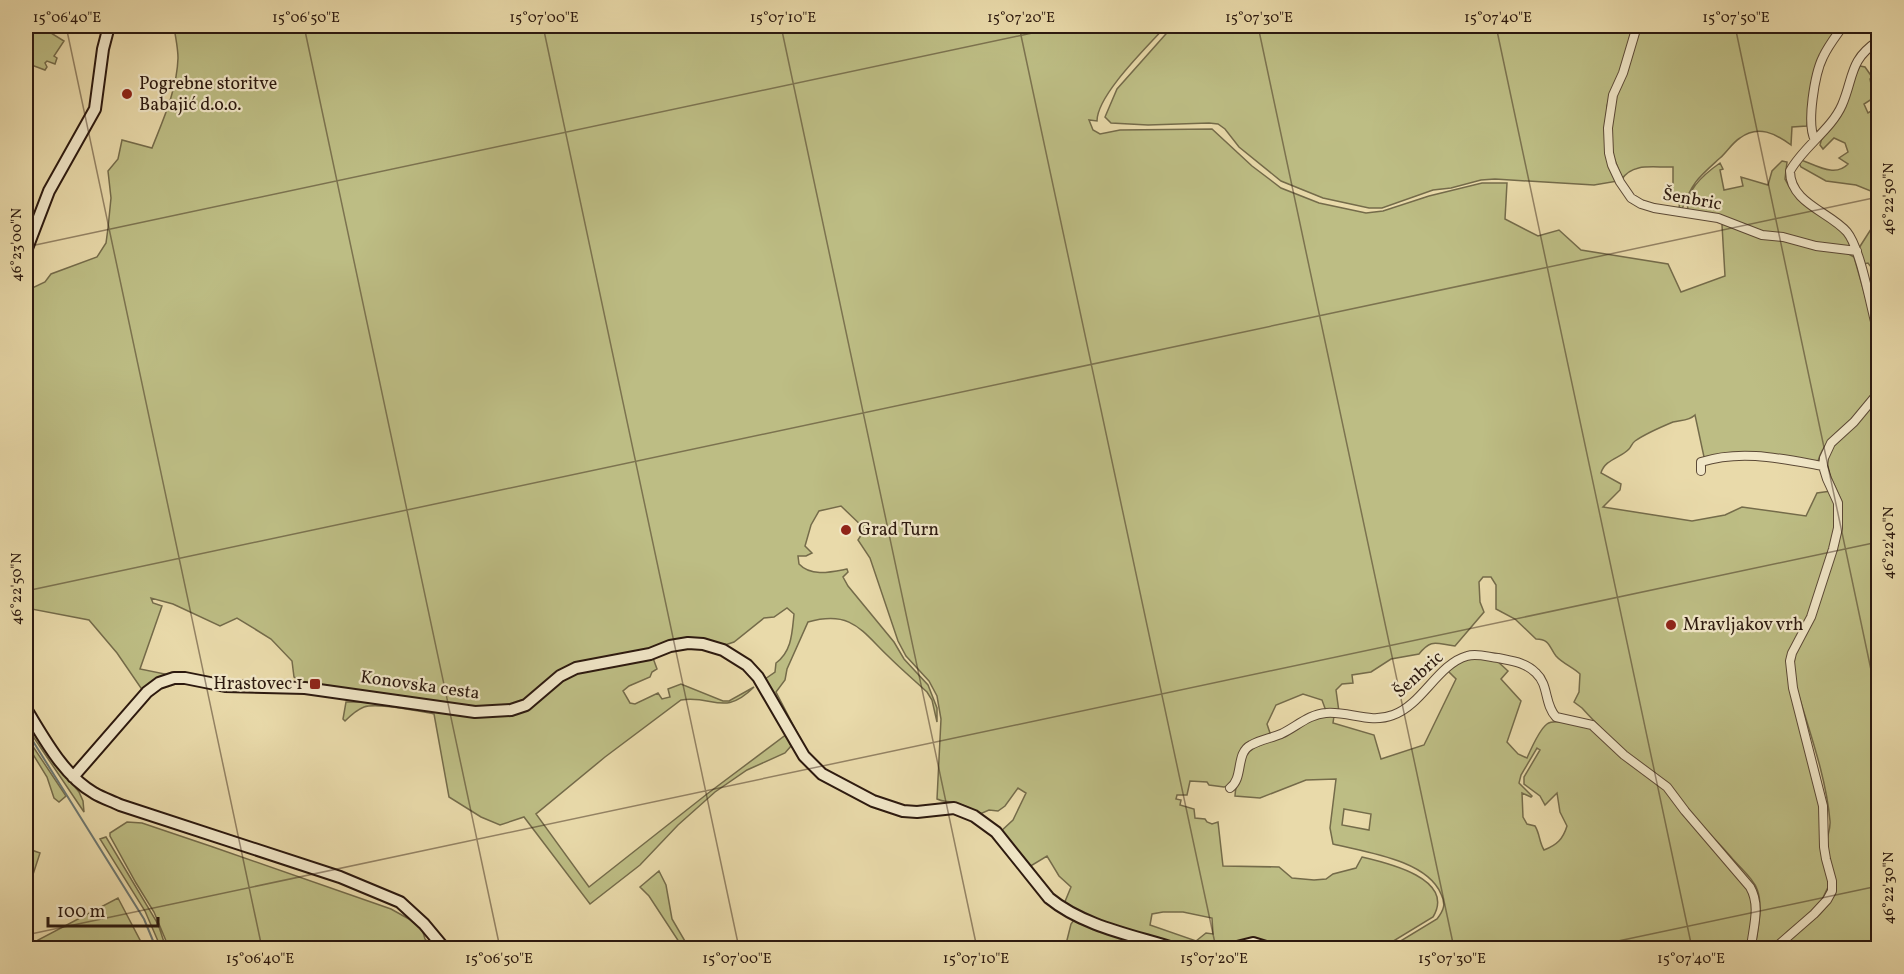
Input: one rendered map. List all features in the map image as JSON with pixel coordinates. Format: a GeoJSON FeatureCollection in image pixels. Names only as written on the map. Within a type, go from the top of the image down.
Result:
{"type":"FeatureCollection","features":[{"type":"Feature","properties":{"kind":"street"},"geometry":{"type":"LineString","coordinates":[[26,251],[49,191],[95,109],[109,26]]}},
{"type":"Feature","properties":{"kind":"street","name":"Šenbric"},"geometry":{"type":"LineString","coordinates":[[1637,26],[1623,73],[1613,95],[1608,129],[1612,165],[1631,198],[1654,208],[1718,218],[1762,235],[1782,237],[1816,246],[1857,251]]}},
{"type":"Feature","properties":{"kind":"street"},"geometry":{"type":"LineString","coordinates":[[1815,140],[1811,128],[1817,71],[1843,26]]}},
{"type":"Feature","properties":{"kind":"street"},"geometry":{"type":"LineString","coordinates":[[1878,41],[1860,55],[1850,75],[1842,105],[1794,163],[1790,171],[1790,179],[1802,198],[1841,226],[1849,235],[1857,251],[1878,333]]}},
{"type":"Feature","properties":{"kind":"street"},"geometry":{"type":"LineString","coordinates":[[1775,948],[1814,914],[1832,891],[1833,881],[1825,853],[1823,806],[1792,688],[1790,671],[1792,653],[1811,617],[1838,528],[1838,503],[1824,466],[1824,458],[1831,443],[1854,422],[1878,393]]}},
{"type":"Feature","properties":{"kind":"street"},"geometry":{"type":"LineString","coordinates":[[1701,471],[1701,462],[1726,455],[1785,459],[1824,466]]}},
{"type":"Feature","properties":{"kind":"street","name":"Konovska cesta"},"geometry":{"type":"LineString","coordinates":[[73,777],[147,692],[159,683],[174,678],[235,687],[260,686],[316,690],[475,712],[511,711],[526,705],[560,676],[576,668],[650,654],[670,646],[688,643],[703,644],[723,650],[747,665],[758,677],[804,756],[822,774],[873,801],[903,811],[917,812],[954,808],[974,816],[996,832],[1049,898],[1059,906],[1101,925],[1173,948]]}},
{"type":"Feature","properties":{"kind":"street","name":"Šenbric"},"geometry":{"type":"LineString","coordinates":[[1230,788],[1237,779],[1243,754],[1251,744],[1279,735],[1315,715],[1327,713],[1374,719],[1384,718],[1403,711],[1460,659],[1477,655],[1515,661],[1524,664],[1538,674],[1545,688],[1548,705],[1556,717],[1592,725],[1624,755],[1667,787],[1685,812],[1750,886],[1755,894],[1756,904],[1751,948]]}},
{"type":"Feature","properties":{"kind":"street"},"geometry":{"type":"LineString","coordinates":[[26,709],[73,777],[94,793],[120,805],[340,877],[400,902],[424,924],[444,948]]}},
{"type":"Feature","properties":{"kind":"street"},"geometry":{"type":"LineString","coordinates":[[1233,948],[1253,943],[1269,948]]}},
{"type":"Feature","properties":{"kind":"green space"},"geometry":{"type":"Polygon","coordinates":[[[26,26],[48,26],[46,30],[64,41],[54,56],[57,58],[55,64],[47,61],[45,70],[26,63],[26,26]]]}},
{"type":"Feature","properties":{"kind":"green space"},"geometry":{"type":"Polygon","coordinates":[[[174,26],[775,26],[784,31],[790,31],[820,27],[837,29],[830,26],[1166,26],[1114,85],[1099,110],[1097,121],[1089,120],[1093,130],[1100,134],[1120,130],[1212,129],[1252,166],[1281,188],[1319,203],[1366,213],[1383,211],[1429,196],[1482,183],[1507,183],[1505,219],[1538,236],[1559,230],[1581,250],[1668,264],[1681,292],[1725,276],[1722,225],[1727,223],[1778,238],[1845,252],[1854,257],[1878,341],[1878,387],[1865,407],[1829,440],[1818,461],[1726,454],[1704,457],[1695,415],[1673,422],[1639,438],[1626,452],[1606,465],[1601,473],[1621,484],[1620,490],[1603,507],[1692,521],[1725,515],[1742,507],[1806,516],[1817,493],[1831,491],[1837,501],[1837,526],[1811,610],[1787,657],[1790,688],[1820,787],[1830,883],[1818,908],[1788,931],[1774,948],[1755,948],[1760,903],[1757,889],[1752,881],[1695,819],[1574,702],[1579,692],[1580,674],[1559,659],[1547,642],[1536,639],[1515,619],[1496,609],[1496,585],[1491,577],[1483,577],[1479,582],[1480,602],[1484,612],[1455,646],[1431,644],[1419,654],[1391,659],[1371,672],[1352,675],[1353,683],[1342,684],[1336,690],[1339,712],[1326,711],[1322,700],[1303,694],[1276,705],[1267,724],[1271,736],[1250,743],[1231,785],[1224,787],[1209,785],[1207,782],[1190,781],[1187,795],[1177,795],[1176,799],[1181,800],[1180,805],[1194,809],[1195,818],[1205,819],[1212,824],[1218,822],[1223,866],[1279,867],[1292,878],[1314,880],[1326,879],[1333,874],[1356,868],[1362,857],[1402,869],[1427,883],[1435,892],[1438,904],[1433,917],[1382,948],[1277,948],[1255,939],[1214,948],[1168,948],[1077,912],[1064,904],[1071,887],[1059,876],[1047,856],[1029,867],[999,833],[1013,820],[1026,793],[1018,788],[1005,806],[998,811],[989,810],[980,814],[959,804],[937,799],[941,719],[937,696],[929,681],[906,656],[898,641],[870,558],[858,540],[865,529],[841,506],[819,511],[811,525],[805,546],[812,553],[798,556],[799,564],[815,572],[847,569],[848,572],[843,577],[848,586],[894,642],[904,659],[928,685],[937,708],[937,722],[932,700],[927,692],[862,631],[845,621],[823,619],[808,622],[787,669],[785,680],[776,692],[803,744],[800,746],[766,685],[765,679],[775,672],[776,663],[785,653],[790,641],[794,614],[787,608],[774,617],[764,618],[734,642],[722,646],[689,640],[672,640],[650,648],[642,654],[594,660],[536,696],[512,707],[485,709],[304,683],[294,677],[292,661],[271,639],[237,618],[220,626],[173,604],[151,598],[153,603],[162,606],[140,669],[165,674],[143,691],[117,653],[89,620],[26,608],[26,293],[45,282],[51,274],[97,257],[106,243],[111,198],[108,171],[118,159],[122,140],[152,148],[175,82],[178,50],[174,26]],[[1183,912],[1152,914],[1150,925],[1196,941],[1206,933],[1213,934],[1212,918],[1183,912]]]}},
{"type":"Feature","properties":{"kind":"green space"},"geometry":{"type":"Polygon","coordinates":[[[1173,26],[1632,26],[1623,68],[1611,91],[1607,106],[1605,145],[1618,181],[1594,185],[1481,180],[1433,190],[1382,208],[1369,208],[1323,198],[1281,181],[1239,147],[1218,124],[1111,123],[1105,117],[1117,89],[1173,26]]]}},
{"type":"Feature","properties":{"kind":"green space"},"geometry":{"type":"Polygon","coordinates":[[[1639,26],[1840,26],[1813,77],[1807,126],[1792,127],[1791,145],[1767,132],[1747,134],[1734,142],[1723,156],[1701,176],[1689,192],[1682,209],[1679,210],[1680,195],[1665,194],[1666,184],[1673,184],[1673,167],[1638,168],[1622,179],[1610,147],[1614,100],[1639,26]]]}},
{"type":"Feature","properties":{"kind":"green space"},"geometry":{"type":"Polygon","coordinates":[[[1860,66],[1865,67],[1872,77],[1871,84],[1876,82],[1878,84],[1878,95],[1864,104],[1868,113],[1876,108],[1878,112],[1878,194],[1856,185],[1826,181],[1801,167],[1799,163],[1801,160],[1831,170],[1843,168],[1848,164],[1839,158],[1848,152],[1845,143],[1834,138],[1823,149],[1820,145],[1826,132],[1844,108],[1860,66]]]}},
{"type":"Feature","properties":{"kind":"green space"},"geometry":{"type":"Polygon","coordinates":[[[1782,161],[1787,162],[1785,179],[1790,188],[1800,200],[1843,231],[1851,244],[1847,248],[1761,233],[1688,210],[1689,195],[1693,189],[1720,163],[1723,169],[1720,170],[1724,190],[1743,186],[1741,177],[1768,185],[1772,171],[1782,161]]]}},
{"type":"Feature","properties":{"kind":"green space"},"geometry":{"type":"Polygon","coordinates":[[[1878,218],[1878,276],[1868,263],[1863,264],[1859,248],[1878,218]]]}},
{"type":"Feature","properties":{"kind":"green space"},"geometry":{"type":"Polygon","coordinates":[[[1878,397],[1878,948],[1782,948],[1826,908],[1832,895],[1833,882],[1827,844],[1830,825],[1828,803],[1820,767],[1793,676],[1795,654],[1841,528],[1842,502],[1829,473],[1827,456],[1878,397]]]}},
{"type":"Feature","properties":{"kind":"green space"},"geometry":{"type":"Polygon","coordinates":[[[653,658],[657,669],[650,677],[623,691],[630,703],[635,704],[658,693],[662,699],[670,697],[668,689],[681,684],[723,701],[729,701],[754,687],[744,696],[726,703],[681,700],[605,757],[536,814],[589,887],[787,734],[791,746],[785,753],[747,770],[715,792],[678,825],[640,865],[590,904],[524,817],[500,825],[481,817],[449,797],[434,714],[370,706],[358,710],[345,721],[343,719],[346,702],[363,700],[476,715],[510,715],[533,706],[571,673],[653,658]]]}},
{"type":"Feature","properties":{"kind":"green space"},"geometry":{"type":"Polygon","coordinates":[[[1467,658],[1496,660],[1508,671],[1501,679],[1521,701],[1507,742],[1518,754],[1527,758],[1538,735],[1547,724],[1551,722],[1571,723],[1595,730],[1660,783],[1752,893],[1754,900],[1749,948],[1389,948],[1437,919],[1444,907],[1443,898],[1434,882],[1409,865],[1378,854],[1333,844],[1330,828],[1336,779],[1306,780],[1260,798],[1235,796],[1246,752],[1317,717],[1334,716],[1333,723],[1374,735],[1381,759],[1424,745],[1456,679],[1448,671],[1467,658]],[[1537,748],[1521,775],[1519,783],[1532,796],[1522,793],[1523,817],[1527,824],[1535,826],[1544,850],[1559,841],[1567,826],[1560,812],[1557,793],[1545,805],[1540,796],[1524,784],[1524,777],[1540,750],[1537,748]],[[1344,809],[1342,825],[1369,830],[1371,814],[1344,809]]]}},
{"type":"Feature","properties":{"kind":"green space"},"geometry":{"type":"Polygon","coordinates":[[[26,719],[48,753],[79,792],[84,812],[26,726],[26,719]]]}},
{"type":"Feature","properties":{"kind":"green space"},"geometry":{"type":"Polygon","coordinates":[[[26,736],[66,796],[59,802],[54,798],[47,777],[26,743],[26,736]]]}},
{"type":"Feature","properties":{"kind":"green space"},"geometry":{"type":"Polygon","coordinates":[[[127,822],[142,823],[391,909],[422,929],[425,939],[433,948],[169,948],[154,912],[110,836],[110,833],[127,822]]]}},
{"type":"Feature","properties":{"kind":"green space"},"geometry":{"type":"Polygon","coordinates":[[[106,837],[158,924],[166,948],[161,948],[145,911],[100,839],[106,837]]]}},
{"type":"Feature","properties":{"kind":"green space"},"geometry":{"type":"Polygon","coordinates":[[[26,848],[40,853],[26,896],[26,848]]]}},
{"type":"Feature","properties":{"kind":"green space"},"geometry":{"type":"Polygon","coordinates":[[[659,871],[666,885],[672,919],[689,948],[683,948],[649,896],[640,887],[659,871]]]}},
{"type":"Feature","properties":{"kind":"green space"},"geometry":{"type":"Polygon","coordinates":[[[118,898],[141,942],[128,948],[42,948],[38,940],[118,898]]]}},
{"type":"Feature","properties":{"kind":"green space"},"geometry":{"type":"Polygon","coordinates":[[[1074,920],[1159,948],[1065,948],[1074,920]]]}},
{"type":"Feature","properties":{"kind":"waterway"},"geometry":{"type":"LineString","coordinates":[[26,730],[144,919],[156,948]]}},
{"type":"Feature","properties":{"kind":"place","name":"Pogrebne storitve Babajić d.o.o."},"geometry":{"type":"Point","coordinates":[127,94]}},
{"type":"Feature","properties":{"kind":"place","name":"Grad Turn"},"geometry":{"type":"Point","coordinates":[846,530]}},
{"type":"Feature","properties":{"kind":"place","name":"Mravljakov vrh"},"geometry":{"type":"Point","coordinates":[1671,625]}},
{"type":"Feature","properties":{"kind":"place","name":"Hrastovec 1"},"geometry":{"type":"Point","coordinates":[315,684]}}]}
